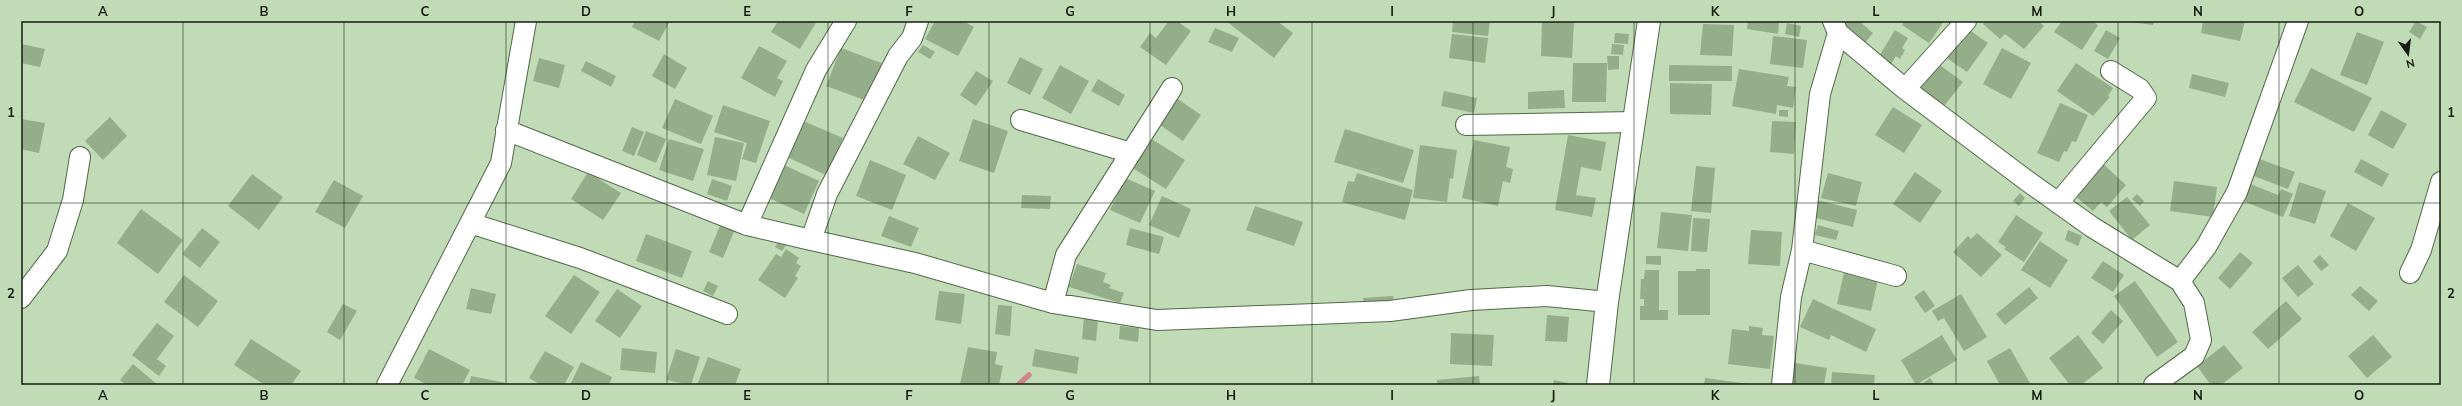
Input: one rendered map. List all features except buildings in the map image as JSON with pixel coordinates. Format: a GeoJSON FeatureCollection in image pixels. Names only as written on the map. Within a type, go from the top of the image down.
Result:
{"type":"FeatureCollection","features":[{"type":"Feature","properties":{"kind":"street"},"geometry":{"type":"LineString","coordinates":[[387,385],[501,163],[526,21]]}},
{"type":"Feature","properties":{"kind":"street"},"geometry":{"type":"LineString","coordinates":[[747,224],[816,70],[846,21]]}},
{"type":"Feature","properties":{"kind":"street"},"geometry":{"type":"LineString","coordinates":[[811,240],[827,194],[898,56],[912,38],[918,21]]}},
{"type":"Feature","properties":{"kind":"street"},"geometry":{"type":"LineString","coordinates":[[1598,385],[1607,302],[1649,21]]}},
{"type":"Feature","properties":{"kind":"street"},"geometry":{"type":"LineString","coordinates":[[1905,89],[1966,21]]}},
{"type":"Feature","properties":{"kind":"street"},"geometry":{"type":"LineString","coordinates":[[2180,281],[2206,247],[2237,192],[2298,21]]}},
{"type":"Feature","properties":{"kind":"street"},"geometry":{"type":"LineString","coordinates":[[1782,385],[1791,297],[1802,250],[1820,94],[1836,27],[1905,89],[2058,203],[2180,281],[2194,303],[2201,340],[2194,356],[2154,385]]}},
{"type":"Feature","properties":{"kind":"street"},"geometry":{"type":"LineString","coordinates":[[2058,203],[2146,98],[2140,89],[2111,71]]}},
{"type":"Feature","properties":{"kind":"street"},"geometry":{"type":"LineString","coordinates":[[1053,302],[1066,255],[1172,88]]}},
{"type":"Feature","properties":{"kind":"street"},"geometry":{"type":"LineString","coordinates":[[1021,120],[1131,153]]}},
{"type":"Feature","properties":{"kind":"street"},"geometry":{"type":"LineString","coordinates":[[1466,126],[1634,122]]}},
{"type":"Feature","properties":{"kind":"street"},"geometry":{"type":"LineString","coordinates":[[506,130],[747,224],[915,263],[1053,302],[1157,320],[1390,311],[1471,300],[1547,296],[1607,302]]}},
{"type":"Feature","properties":{"kind":"street"},"geometry":{"type":"LineString","coordinates":[[21,298],[57,251],[74,200],[80,157]]}},
{"type":"Feature","properties":{"kind":"street"},"geometry":{"type":"LineString","coordinates":[[2410,273],[2423,243],[2441,182]]}},
{"type":"Feature","properties":{"kind":"street"},"geometry":{"type":"LineString","coordinates":[[470,223],[580,258],[727,314]]}},
{"type":"Feature","properties":{"kind":"street"},"geometry":{"type":"LineString","coordinates":[[1802,250],[1896,276]]}},
{"type":"Feature","properties":{"kind":"waterway"},"geometry":{"type":"LineString","coordinates":[[1018,385],[1029,375]]}}]}
